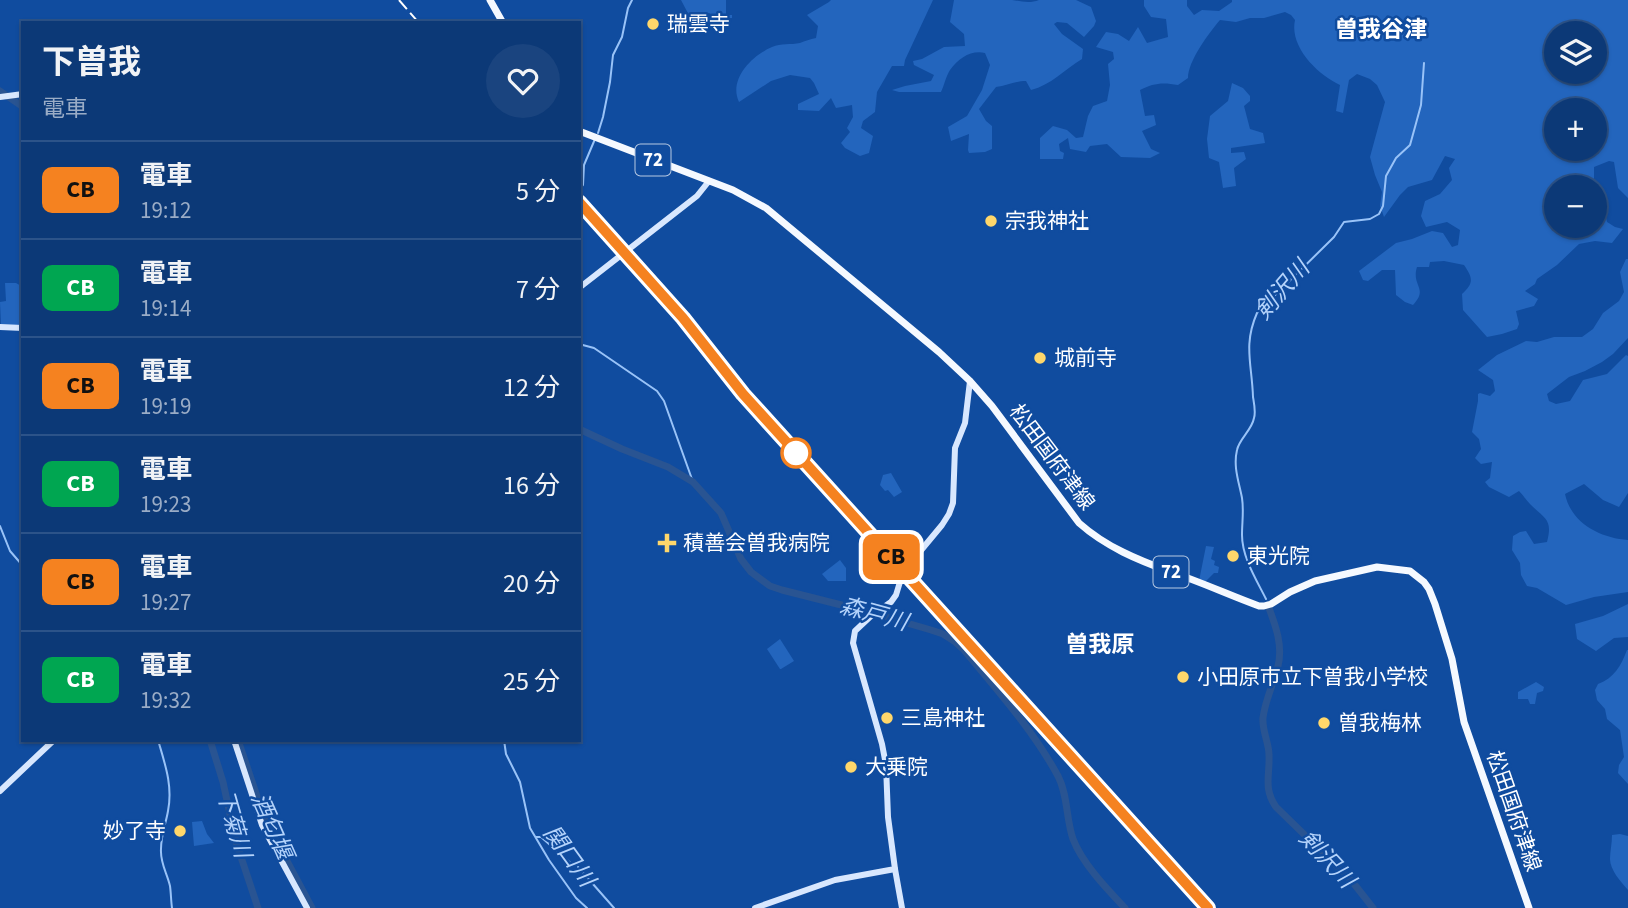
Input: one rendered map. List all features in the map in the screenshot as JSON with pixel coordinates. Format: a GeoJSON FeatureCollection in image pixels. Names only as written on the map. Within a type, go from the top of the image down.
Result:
{"type":"FeatureCollection","features":[{"type":"Feature","properties":{"kind":"main road"},"geometry":{"type":"LineString","coordinates":[[490,0],[502,21]]}},
{"type":"Feature","properties":{"kind":"main road"},"geometry":{"type":"LineString","coordinates":[[0,97],[20,94]]}},
{"type":"Feature","properties":{"kind":"main road","name":"松田国府津線"},"geometry":{"type":"LineString","coordinates":[[581,132],[747,196],[766,208],[970,381],[992,406],[1079,523],[1097,538],[1137,559],[1259,606],[1271,604],[1315,581],[1377,567],[1410,571],[1424,582],[1435,604],[1452,659],[1464,722],[1529,908]]}},
{"type":"Feature","properties":{"kind":"main road"},"geometry":{"type":"LineString","coordinates":[[581,286],[698,196],[709,181]]}},
{"type":"Feature","properties":{"kind":"main road"},"geometry":{"type":"LineString","coordinates":[[0,327],[21,328]]}},
{"type":"Feature","properties":{"kind":"main road"},"geometry":{"type":"LineString","coordinates":[[902,908],[888,817],[886,765],[853,643],[855,631],[891,602],[903,572],[949,514],[954,492],[955,448],[965,423],[970,381]]}},
{"type":"Feature","properties":{"kind":"main road"},"geometry":{"type":"LineString","coordinates":[[0,791],[52,742]]}},
{"type":"Feature","properties":{"kind":"main road"},"geometry":{"type":"LineString","coordinates":[[235,742],[262,825],[307,908]]}},
{"type":"Feature","properties":{"kind":"main road"},"geometry":{"type":"LineString","coordinates":[[755,908],[835,880],[895,869]]}},
{"type":"Feature","properties":{"kind":"shaded area"},"geometry":{"type":"Polygon","coordinates":[[[681,0],[726,0],[726,15],[732,15],[732,18],[721,19],[709,13],[691,19],[681,0]]]}},
{"type":"Feature","properties":{"kind":"shaded area"},"geometry":{"type":"Polygon","coordinates":[[[831,0],[933,0],[904,66],[892,66],[877,92],[875,112],[863,121],[861,128],[873,136],[869,153],[860,156],[841,143],[850,132],[847,128],[853,117],[852,105],[836,108],[831,98],[819,111],[798,110],[798,104],[819,94],[810,78],[790,75],[771,81],[739,102],[736,93],[744,69],[757,56],[775,46],[816,38],[818,26],[807,15],[831,0]]]}},
{"type":"Feature","properties":{"kind":"shaded area"},"geometry":{"type":"Polygon","coordinates":[[[954,0],[1076,0],[1091,7],[1096,21],[1084,37],[1067,23],[1054,24],[1062,34],[1083,49],[1082,59],[1051,81],[1031,90],[1026,81],[996,87],[979,109],[992,126],[992,149],[985,152],[969,153],[969,134],[951,141],[948,127],[967,116],[982,90],[990,65],[985,53],[970,54],[957,62],[949,72],[941,92],[892,90],[931,81],[934,75],[914,65],[913,61],[944,47],[965,46],[964,34],[950,22],[954,0]]]}},
{"type":"Feature","properties":{"kind":"shaded area"},"geometry":{"type":"Polygon","coordinates":[[[1144,0],[1187,0],[1187,6],[1194,15],[1202,10],[1219,11],[1232,0],[1628,0],[1628,198],[1618,188],[1614,162],[1609,161],[1594,167],[1594,175],[1544,175],[1544,238],[1607,238],[1607,222],[1623,229],[1612,243],[1595,241],[1579,244],[1525,291],[1538,299],[1534,306],[1516,311],[1519,324],[1517,329],[1487,337],[1463,310],[1462,294],[1469,287],[1471,280],[1464,265],[1444,261],[1430,262],[1429,267],[1417,267],[1416,279],[1420,295],[1413,305],[1396,295],[1395,270],[1382,270],[1368,281],[1363,280],[1359,271],[1396,243],[1432,231],[1443,233],[1452,247],[1458,245],[1460,230],[1447,222],[1426,227],[1421,216],[1425,201],[1440,194],[1452,180],[1449,168],[1455,159],[1445,156],[1432,180],[1408,187],[1384,217],[1380,206],[1382,192],[1370,157],[1385,102],[1377,85],[1357,74],[1349,80],[1343,113],[1336,111],[1340,85],[1307,59],[1296,40],[1295,20],[1285,12],[1236,22],[1220,20],[1195,56],[1188,78],[1178,85],[1158,84],[1140,90],[1145,116],[1154,115],[1156,125],[1142,131],[1151,149],[1160,153],[1150,158],[1121,157],[1107,144],[1090,146],[1086,152],[1070,149],[1068,138],[1059,144],[1060,151],[1064,153],[1063,159],[1040,159],[1040,138],[1053,126],[1067,130],[1076,138],[1083,137],[1093,106],[1107,101],[1110,85],[1108,64],[1114,59],[1113,52],[1096,47],[1106,32],[1118,34],[1129,41],[1138,27],[1147,43],[1168,37],[1166,19],[1151,17],[1144,6],[1144,0]]]}},
{"type":"Feature","properties":{"kind":"shaded area"},"geometry":{"type":"Polygon","coordinates":[[[1232,83],[1243,88],[1250,96],[1250,101],[1244,106],[1250,129],[1263,133],[1265,143],[1231,148],[1231,153],[1244,152],[1246,159],[1234,168],[1236,186],[1223,188],[1219,162],[1209,158],[1207,139],[1210,116],[1228,101],[1232,83]]]}},
{"type":"Feature","properties":{"kind":"shaded area"},"geometry":{"type":"Polygon","coordinates":[[[1626,259],[1628,338],[1602,362],[1569,377],[1547,394],[1549,401],[1556,404],[1570,401],[1583,380],[1607,374],[1628,356],[1628,493],[1619,507],[1603,500],[1584,484],[1565,494],[1573,513],[1588,527],[1607,536],[1628,540],[1628,592],[1566,605],[1537,588],[1527,586],[1521,575],[1520,563],[1512,550],[1513,536],[1520,532],[1526,531],[1534,544],[1547,542],[1549,528],[1546,520],[1519,491],[1509,497],[1489,487],[1485,482],[1490,478],[1492,462],[1481,464],[1475,458],[1481,449],[1479,439],[1472,432],[1478,394],[1490,396],[1495,391],[1493,380],[1478,370],[1497,355],[1526,341],[1582,337],[1593,329],[1603,313],[1619,301],[1624,292],[1620,272],[1626,259]]]}},
{"type":"Feature","properties":{"kind":"shaded area"},"geometry":{"type":"Polygon","coordinates":[[[5,283],[21,286],[21,326],[1,325],[0,302],[6,301],[5,283]]]}},
{"type":"Feature","properties":{"kind":"shaded area"},"geometry":{"type":"Polygon","coordinates":[[[891,473],[902,492],[894,497],[880,485],[883,475],[891,473]]]}},
{"type":"Feature","properties":{"kind":"shaded area"},"geometry":{"type":"Polygon","coordinates":[[[1206,546],[1214,547],[1211,559],[1215,561],[1214,565],[1219,567],[1218,573],[1214,573],[1205,584],[1199,581],[1206,546]]]}},
{"type":"Feature","properties":{"kind":"shaded area"},"geometry":{"type":"Polygon","coordinates":[[[840,560],[846,568],[846,581],[828,581],[822,574],[840,560]]]}},
{"type":"Feature","properties":{"kind":"shaded area"},"geometry":{"type":"Polygon","coordinates":[[[1628,604],[1628,637],[1614,638],[1596,651],[1577,639],[1575,624],[1603,616],[1628,604]]]}},
{"type":"Feature","properties":{"kind":"shaded area"},"geometry":{"type":"Polygon","coordinates":[[[780,639],[794,661],[781,669],[767,649],[780,639]]]}},
{"type":"Feature","properties":{"kind":"shaded area"},"geometry":{"type":"Polygon","coordinates":[[[1627,650],[1628,784],[1618,773],[1624,757],[1620,730],[1607,719],[1595,690],[1598,684],[1616,671],[1627,650]]]}},
{"type":"Feature","properties":{"kind":"shaded area"},"geometry":{"type":"Polygon","coordinates":[[[1536,682],[1544,687],[1543,691],[1537,693],[1535,704],[1530,704],[1528,699],[1518,699],[1518,692],[1536,682]]]}},
{"type":"Feature","properties":{"kind":"shaded area"},"geometry":{"type":"Polygon","coordinates":[[[202,821],[214,843],[194,846],[192,822],[202,821]]]}},
{"type":"Feature","properties":{"kind":"shaded area"},"geometry":{"type":"Polygon","coordinates":[[[1612,835],[1628,836],[1628,890],[1616,876],[1610,863],[1612,835]]]}},
{"type":"Feature","properties":{"kind":"waterway"},"geometry":{"type":"LineString","coordinates":[[598,133],[610,82],[613,55],[622,37],[632,0]]}},
{"type":"Feature","properties":{"kind":"waterway","name":"剣沢川"},"geometry":{"type":"LineString","coordinates":[[1266,599],[1244,551],[1243,503],[1236,462],[1238,446],[1255,416],[1249,355],[1253,324],[1257,313],[1334,237],[1344,222],[1370,219],[1379,214],[1383,206],[1386,176],[1396,158],[1410,145],[1421,105],[1424,63]]}},
{"type":"Feature","properties":{"kind":"waterway","name":"森戸川"},"geometry":{"type":"LineString","coordinates":[[0,91],[21,106]]}},
{"type":"Feature","properties":{"kind":"waterway"},"geometry":{"type":"LineString","coordinates":[[581,188],[584,165],[595,139]]}},
{"type":"Feature","properties":{"kind":"waterway"},"geometry":{"type":"LineString","coordinates":[[581,345],[594,348],[657,391],[664,401],[693,482]]}},
{"type":"Feature","properties":{"kind":"waterway","name":"森戸川"},"geometry":{"type":"LineString","coordinates":[[581,430],[668,467],[693,482],[721,513],[741,559],[751,572],[770,586],[931,630],[954,641],[1038,743],[1061,783],[1077,848],[1125,908]]}},
{"type":"Feature","properties":{"kind":"waterway"},"geometry":{"type":"LineString","coordinates":[[0,526],[10,551],[21,564]]}},
{"type":"Feature","properties":{"kind":"waterway","name":"剣沢川"},"geometry":{"type":"LineString","coordinates":[[1269,608],[1280,651],[1263,718],[1269,750],[1268,782],[1272,800],[1351,880],[1373,908]]}},
{"type":"Feature","properties":{"kind":"waterway"},"geometry":{"type":"LineString","coordinates":[[159,742],[169,784],[161,854],[170,886],[172,908]]}},
{"type":"Feature","properties":{"kind":"waterway","name":"下菊川"},"geometry":{"type":"LineString","coordinates":[[211,742],[223,782],[236,842],[258,908]]}},
{"type":"Feature","properties":{"kind":"waterway","name":"酒匂堰"},"geometry":{"type":"LineString","coordinates":[[239,742],[265,820],[312,908]]}},
{"type":"Feature","properties":{"kind":"waterway","name":"関口川"},"geometry":{"type":"LineString","coordinates":[[504,742],[506,754],[520,782],[530,828],[576,898],[587,908]]}},
{"type":"Feature","properties":{"kind":"waterway"},"geometry":{"type":"LineString","coordinates":[[536,837],[541,837],[574,866]]}},
{"type":"Feature","properties":{"kind":"waterway"},"geometry":{"type":"LineString","coordinates":[[578,867],[614,908]]}},
{"type":"Feature","properties":{"kind":"railway"},"geometry":{"type":"LineString","coordinates":[[399,0],[417,21]]}},
{"type":"Feature","properties":{"kind":"railway"},"geometry":{"type":"LineString","coordinates":[[581,204],[689,326]]}},
{"type":"Feature","properties":{"kind":"railway"},"geometry":{"type":"LineString","coordinates":[[683,318],[743,394],[1208,908]]}},
{"type":"Feature","properties":{"kind":"train","name":"CB"},"geometry":{"type":"LineString","coordinates":[[581,204],[683,318],[743,394],[1208,908]]}},
{"type":"Feature","properties":{"kind":"place","name":"瑞雲寺"},"geometry":{"type":"Point","coordinates":[653,24]}},
{"type":"Feature","properties":{"kind":"place","name":"宗我神社"},"geometry":{"type":"Point","coordinates":[991,221]}},
{"type":"Feature","properties":{"kind":"place","name":"城前寺"},"geometry":{"type":"Point","coordinates":[1040,358]}},
{"type":"Feature","properties":{"kind":"place","name":"積善会曽我病院"},"geometry":{"type":"Point","coordinates":[667,543]}},
{"type":"Feature","properties":{"kind":"place","name":"東光院"},"geometry":{"type":"Point","coordinates":[1233,556]}},
{"type":"Feature","properties":{"kind":"place","name":"小田原市立下曽我小学校"},"geometry":{"type":"Point","coordinates":[1183,677]}},
{"type":"Feature","properties":{"kind":"place","name":"三島神社"},"geometry":{"type":"Point","coordinates":[887,718]}},
{"type":"Feature","properties":{"kind":"place","name":"曽我梅林"},"geometry":{"type":"Point","coordinates":[1324,723]}},
{"type":"Feature","properties":{"kind":"place","name":"大乗院"},"geometry":{"type":"Point","coordinates":[851,767]}},
{"type":"Feature","properties":{"kind":"place","name":"妙了寺"},"geometry":{"type":"Point","coordinates":[180,831]}},
{"type":"Feature","properties":{"kind":"district","name":"曽我谷津"},"geometry":{"type":"Point","coordinates":[1381,29]}},
{"type":"Feature","properties":{"kind":"district","name":"曽我原"},"geometry":{"type":"Point","coordinates":[1100,644]}}]}
